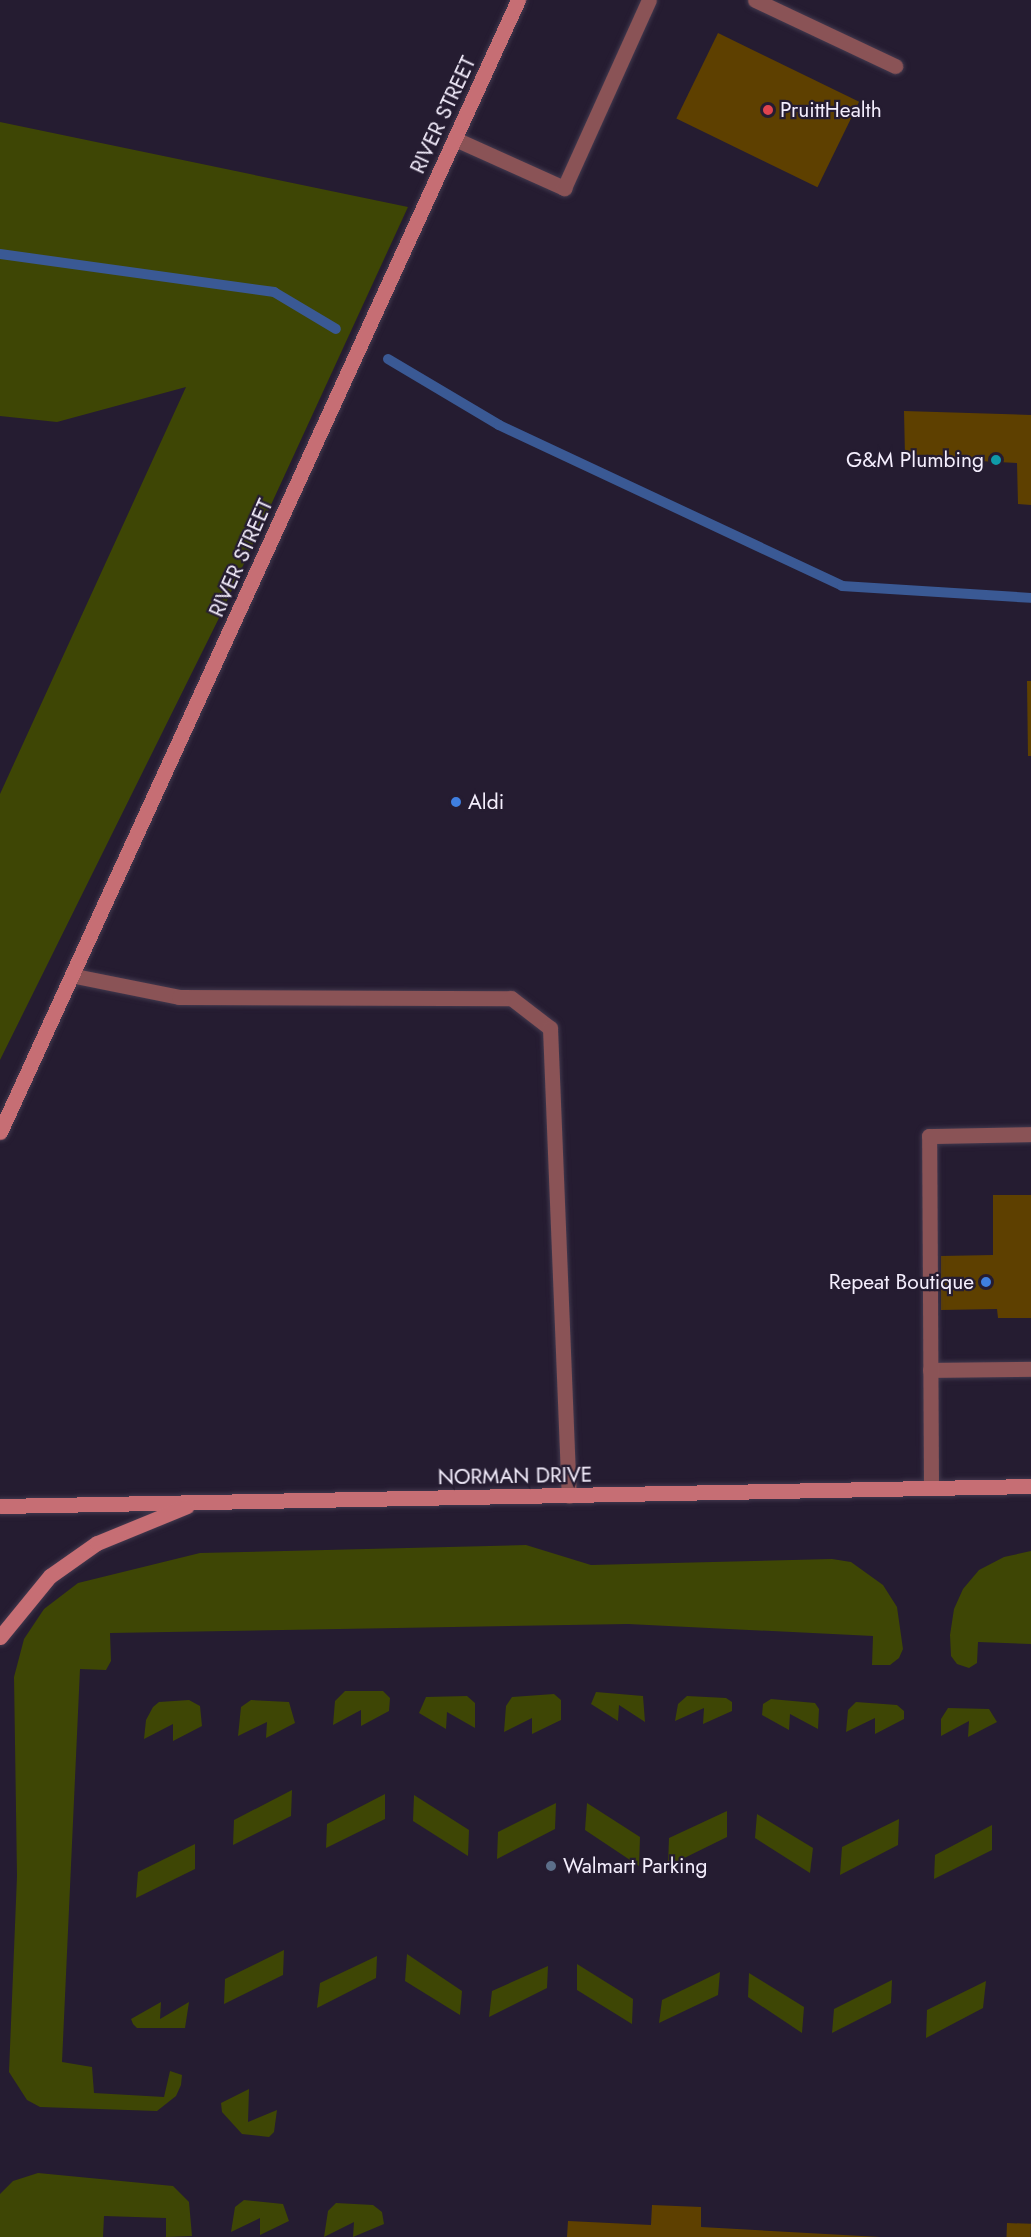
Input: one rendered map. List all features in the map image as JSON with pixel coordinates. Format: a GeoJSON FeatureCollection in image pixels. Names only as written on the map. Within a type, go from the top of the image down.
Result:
{"type":"FeatureCollection","features":[{"type":"Feature","properties":{"kind":"street","name":"RIVER STREET"},"geometry":{"type":"LineString","coordinates":[[0,1132],[75,976],[519,0]]}},
{"type":"Feature","properties":{"kind":"street","name":"NORMAN DRIVE"},"geometry":{"type":"LineString","coordinates":[[0,1506],[1031,1486]]}},
{"type":"Feature","properties":{"kind":"street"},"geometry":{"type":"LineString","coordinates":[[0,1637],[50,1576],[97,1543],[196,1503]]}},
{"type":"Feature","properties":{"kind":"lane"},"geometry":{"type":"LineString","coordinates":[[455,139],[564,188],[649,0]]}},
{"type":"Feature","properties":{"kind":"lane"},"geometry":{"type":"LineString","coordinates":[[755,0],[895,66]]}},
{"type":"Feature","properties":{"kind":"lane"},"geometry":{"type":"LineString","coordinates":[[75,976],[179,998],[511,998],[550,1028],[569,1496]]}},
{"type":"Feature","properties":{"kind":"lane"},"geometry":{"type":"LineString","coordinates":[[931,1488],[929,1136],[1031,1134]]}},
{"type":"Feature","properties":{"kind":"lane"},"geometry":{"type":"LineString","coordinates":[[930,1370],[1031,1369]]}},
{"type":"Feature","properties":{"kind":"green space"},"geometry":{"type":"Polygon","coordinates":[[[0,122],[408,207],[219,618],[0,1060],[0,794],[186,387],[57,422],[0,416],[0,122]]]}},
{"type":"Feature","properties":{"kind":"green space"},"geometry":{"type":"Polygon","coordinates":[[[526,1545],[591,1565],[832,1559],[851,1562],[883,1585],[897,1607],[903,1649],[899,1658],[890,1665],[872,1665],[873,1636],[628,1624],[110,1633],[111,1661],[106,1670],[80,1669],[62,2062],[92,2067],[94,2093],[164,2097],[170,2071],[182,2075],[181,2085],[176,2096],[157,2111],[40,2107],[27,2100],[9,2072],[17,1876],[14,1677],[24,1639],[44,1609],[78,1583],[200,1553],[526,1545]]]}},
{"type":"Feature","properties":{"kind":"green space"},"geometry":{"type":"Polygon","coordinates":[[[1031,1551],[1031,1644],[978,1642],[977,1663],[969,1668],[957,1664],[951,1656],[950,1635],[954,1609],[963,1589],[979,1570],[1004,1557],[1031,1551]]]}},
{"type":"Feature","properties":{"kind":"green space"},"geometry":{"type":"Polygon","coordinates":[[[345,1691],[383,1691],[390,1698],[389,1711],[361,1726],[361,1710],[333,1725],[335,1701],[345,1691]]]}},
{"type":"Feature","properties":{"kind":"green space"},"geometry":{"type":"Polygon","coordinates":[[[596,1692],[643,1696],[645,1722],[619,1705],[618,1721],[591,1704],[596,1692]]]}},
{"type":"Feature","properties":{"kind":"green space"},"geometry":{"type":"Polygon","coordinates":[[[554,1694],[561,1700],[561,1720],[532,1734],[532,1718],[504,1732],[506,1706],[512,1697],[554,1694]]]}},
{"type":"Feature","properties":{"kind":"green space"},"geometry":{"type":"Polygon","coordinates":[[[467,1696],[475,1703],[475,1728],[447,1712],[446,1729],[419,1713],[426,1697],[467,1696]]]}},
{"type":"Feature","properties":{"kind":"green space"},"geometry":{"type":"Polygon","coordinates":[[[687,1696],[726,1698],[732,1702],[732,1711],[703,1724],[704,1708],[675,1721],[678,1704],[687,1696]]]}},
{"type":"Feature","properties":{"kind":"green space"},"geometry":{"type":"Polygon","coordinates":[[[771,1699],[815,1703],[819,1709],[818,1729],[790,1714],[789,1730],[762,1715],[763,1704],[771,1699]]]}},
{"type":"Feature","properties":{"kind":"green space"},"geometry":{"type":"Polygon","coordinates":[[[189,1700],[200,1706],[202,1726],[173,1741],[173,1724],[144,1739],[146,1720],[153,1707],[159,1702],[189,1700]]]}},
{"type":"Feature","properties":{"kind":"green space"},"geometry":{"type":"Polygon","coordinates":[[[251,1700],[289,1702],[295,1723],[266,1738],[267,1722],[238,1736],[241,1707],[251,1700]]]}},
{"type":"Feature","properties":{"kind":"green space"},"geometry":{"type":"Polygon","coordinates":[[[856,1702],[897,1705],[904,1711],[904,1719],[875,1734],[875,1718],[846,1732],[848,1710],[856,1702]]]}},
{"type":"Feature","properties":{"kind":"green space"},"geometry":{"type":"Polygon","coordinates":[[[948,1708],[989,1709],[997,1722],[968,1737],[969,1721],[941,1736],[941,1719],[948,1708]]]}},
{"type":"Feature","properties":{"kind":"green space"},"geometry":{"type":"Polygon","coordinates":[[[292,1790],[291,1816],[233,1845],[234,1820],[292,1790]]]}},
{"type":"Feature","properties":{"kind":"green space"},"geometry":{"type":"Polygon","coordinates":[[[385,1794],[385,1819],[326,1848],[327,1824],[385,1794]]]}},
{"type":"Feature","properties":{"kind":"green space"},"geometry":{"type":"Polygon","coordinates":[[[414,1795],[469,1830],[468,1856],[413,1821],[414,1795]]]}},
{"type":"Feature","properties":{"kind":"green space"},"geometry":{"type":"Polygon","coordinates":[[[556,1803],[555,1829],[497,1859],[498,1832],[556,1803]]]}},
{"type":"Feature","properties":{"kind":"green space"},"geometry":{"type":"Polygon","coordinates":[[[587,1803],[640,1837],[639,1866],[585,1830],[587,1803]]]}},
{"type":"Feature","properties":{"kind":"green space"},"geometry":{"type":"Polygon","coordinates":[[[727,1811],[727,1837],[668,1866],[669,1838],[727,1811]]]}},
{"type":"Feature","properties":{"kind":"green space"},"geometry":{"type":"Polygon","coordinates":[[[757,1814],[813,1848],[810,1873],[755,1838],[757,1814]]]}},
{"type":"Feature","properties":{"kind":"green space"},"geometry":{"type":"Polygon","coordinates":[[[899,1819],[898,1845],[840,1875],[842,1847],[899,1819]]]}},
{"type":"Feature","properties":{"kind":"green space"},"geometry":{"type":"Polygon","coordinates":[[[992,1825],[992,1850],[934,1879],[935,1855],[992,1825]]]}},
{"type":"Feature","properties":{"kind":"green space"},"geometry":{"type":"Polygon","coordinates":[[[195,1844],[195,1869],[136,1898],[138,1872],[195,1844]]]}},
{"type":"Feature","properties":{"kind":"green space"},"geometry":{"type":"Polygon","coordinates":[[[284,1950],[283,1975],[224,2004],[225,1979],[284,1950]]]}},
{"type":"Feature","properties":{"kind":"green space"},"geometry":{"type":"Polygon","coordinates":[[[407,1954],[462,1991],[460,2015],[405,1981],[407,1954]]]}},
{"type":"Feature","properties":{"kind":"green space"},"geometry":{"type":"Polygon","coordinates":[[[377,1956],[376,1978],[317,2008],[320,1983],[377,1956]]]}},
{"type":"Feature","properties":{"kind":"green space"},"geometry":{"type":"Polygon","coordinates":[[[577,1964],[633,1999],[632,2024],[577,1990],[577,1964]]]}},
{"type":"Feature","properties":{"kind":"green space"},"geometry":{"type":"Polygon","coordinates":[[[548,1966],[547,1988],[489,2017],[492,1991],[548,1966]]]}},
{"type":"Feature","properties":{"kind":"green space"},"geometry":{"type":"Polygon","coordinates":[[[720,1972],[718,1995],[659,2023],[662,2000],[720,1972]]]}},
{"type":"Feature","properties":{"kind":"green space"},"geometry":{"type":"Polygon","coordinates":[[[749,1973],[804,2007],[802,2033],[748,1997],[749,1973]]]}},
{"type":"Feature","properties":{"kind":"green space"},"geometry":{"type":"Polygon","coordinates":[[[892,1980],[891,2003],[832,2033],[834,2009],[892,1980]]]}},
{"type":"Feature","properties":{"kind":"green space"},"geometry":{"type":"Polygon","coordinates":[[[986,1981],[983,2008],[926,2038],[927,2010],[986,1981]]]}},
{"type":"Feature","properties":{"kind":"green space"},"geometry":{"type":"Polygon","coordinates":[[[161,2002],[160,2019],[189,2002],[185,2028],[137,2028],[133,2024],[131,2019],[161,2002]]]}},
{"type":"Feature","properties":{"kind":"green space"},"geometry":{"type":"Polygon","coordinates":[[[249,2089],[248,2122],[277,2110],[274,2132],[269,2137],[242,2134],[222,2112],[221,2103],[249,2089]]]}},
{"type":"Feature","properties":{"kind":"green space"},"geometry":{"type":"Polygon","coordinates":[[[38,2173],[173,2186],[189,2202],[192,2236],[166,2237],[166,2218],[104,2216],[103,2237],[0,2237],[0,2194],[13,2181],[38,2173]]]}},
{"type":"Feature","properties":{"kind":"green space"},"geometry":{"type":"Polygon","coordinates":[[[244,2200],[283,2204],[289,2221],[260,2235],[260,2218],[231,2232],[235,2207],[244,2200]]]}},
{"type":"Feature","properties":{"kind":"green space"},"geometry":{"type":"Polygon","coordinates":[[[336,2203],[373,2205],[382,2212],[384,2224],[353,2237],[354,2222],[324,2237],[328,2211],[336,2203]]]}},
{"type":"Feature","properties":{"kind":"building","name":"PruittHealth"},"geometry":{"type":"Polygon","coordinates":[[[718,33],[859,102],[817,187],[676,118],[718,33]]]}},
{"type":"Feature","properties":{"kind":"building","name":"G&M Plumbing"},"geometry":{"type":"Polygon","coordinates":[[[904,411],[1031,415],[1031,505],[1018,504],[1017,463],[905,457],[904,411]]]}},
{"type":"Feature","properties":{"kind":"building"},"geometry":{"type":"Polygon","coordinates":[[[1027,681],[1031,681],[1031,756],[1028,756],[1027,681]]]}},
{"type":"Feature","properties":{"kind":"building","name":"Repeat Boutique"},"geometry":{"type":"Polygon","coordinates":[[[993,1195],[1031,1195],[1031,1318],[998,1318],[997,1309],[941,1310],[941,1256],[993,1255],[993,1195]]]}},
{"type":"Feature","properties":{"kind":"building"},"geometry":{"type":"Polygon","coordinates":[[[652,2205],[701,2207],[701,2227],[880,2237],[567,2237],[568,2221],[651,2225],[652,2205]]]}},
{"type":"Feature","properties":{"kind":"building"},"geometry":{"type":"Polygon","coordinates":[[[1007,2223],[1031,2224],[1031,2237],[1007,2237],[1007,2223]]]}},
{"type":"Feature","properties":{"kind":"waterway"},"geometry":{"type":"LineString","coordinates":[[0,254],[274,292],[336,329]]}},
{"type":"Feature","properties":{"kind":"waterway"},"geometry":{"type":"LineString","coordinates":[[388,359],[499,425],[842,586],[1031,598]]}},
{"type":"Feature","properties":{"kind":"place","name":"PruittHealth"},"geometry":{"type":"Point","coordinates":[768,110]}},
{"type":"Feature","properties":{"kind":"place","name":"G&M Plumbing"},"geometry":{"type":"Point","coordinates":[996,460]}},
{"type":"Feature","properties":{"kind":"place","name":"Aldi"},"geometry":{"type":"Point","coordinates":[456,802]}},
{"type":"Feature","properties":{"kind":"place","name":"Repeat Boutique"},"geometry":{"type":"Point","coordinates":[986,1282]}},
{"type":"Feature","properties":{"kind":"place","name":"Walmart Parking"},"geometry":{"type":"Point","coordinates":[551,1866]}}]}
